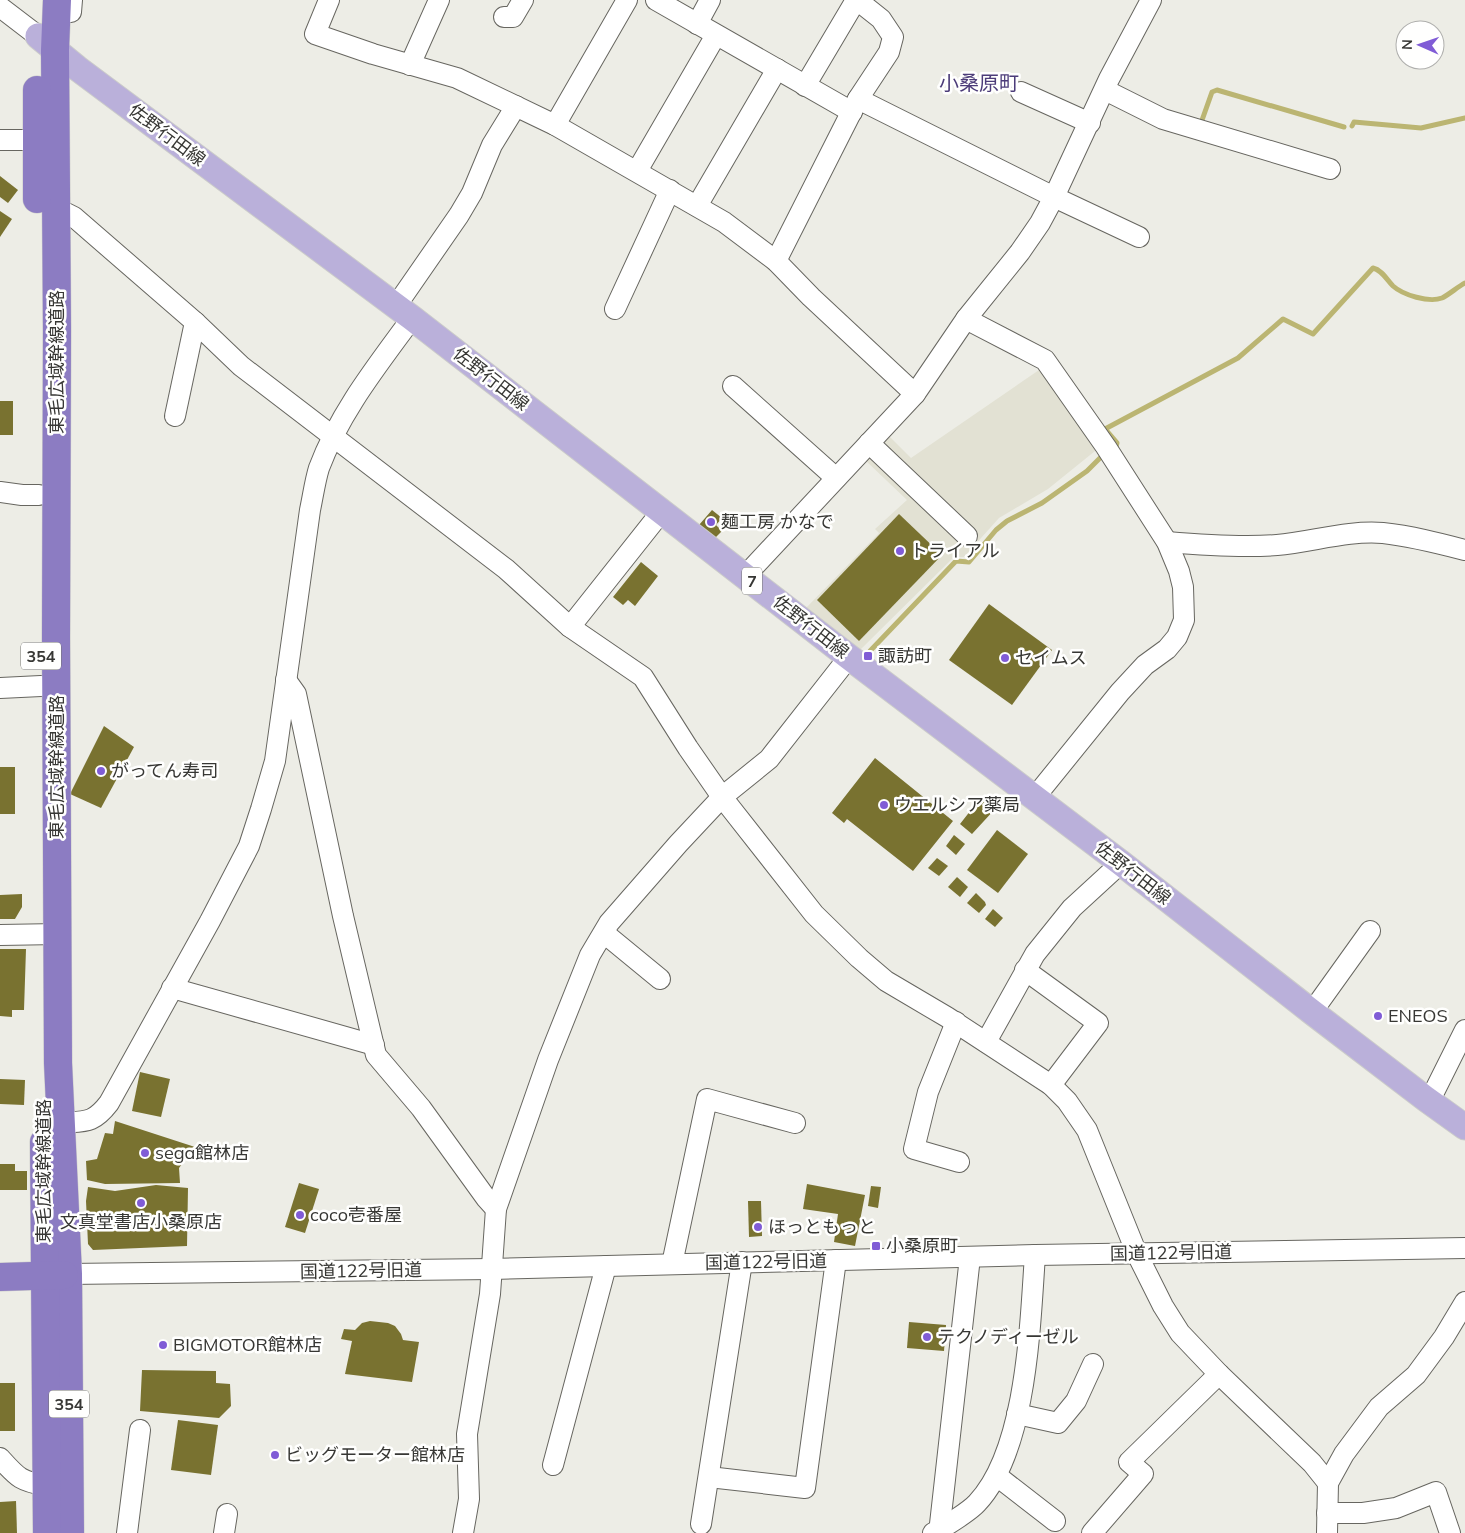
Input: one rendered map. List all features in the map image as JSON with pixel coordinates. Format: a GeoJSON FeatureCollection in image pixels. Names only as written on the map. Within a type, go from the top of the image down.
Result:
{"type":"FeatureCollection","features":[{"type":"Feature","properties":{"kind":"highway","name":"東毛広域幹線道路"},"geometry":{"type":"LineString","coordinates":[[47,1533],[47,1486],[61,1123],[41,686],[36,140],[46,43],[56,3]]}},
{"type":"Feature","properties":{"kind":"highway","name":"東毛広域幹線道路"},"geometry":{"type":"LineString","coordinates":[[46,43],[56,208],[58,331],[56,638],[51,934],[56,1276],[70,1533]]}},
{"type":"Feature","properties":{"kind":"highway"},"geometry":{"type":"LineString","coordinates":[[0,1277],[56,1276]]}},
{"type":"Feature","properties":{"kind":"main road","name":"佐野行田線"},"geometry":{"type":"LineString","coordinates":[[46,43],[404,312],[746,575],[849,657],[1035,797],[1312,1012],[1465,1127]]}},
{"type":"Feature","properties":{"kind":"street"},"geometry":{"type":"LineString","coordinates":[[329,0],[315,34],[373,54],[457,78],[555,125],[724,222],[776,261],[811,297],[915,394]]}},
{"type":"Feature","properties":{"kind":"street"},"geometry":{"type":"LineString","coordinates":[[410,65],[439,0]]}},
{"type":"Feature","properties":{"kind":"street"},"geometry":{"type":"LineString","coordinates":[[504,17],[513,17],[523,0]]}},
{"type":"Feature","properties":{"kind":"street"},"geometry":{"type":"LineString","coordinates":[[555,125],[627,0]]}},
{"type":"Feature","properties":{"kind":"street"},"geometry":{"type":"LineString","coordinates":[[656,0],[805,86],[855,106],[1139,236]]}},
{"type":"Feature","properties":{"kind":"street"},"geometry":{"type":"LineString","coordinates":[[697,24],[710,0]]}},
{"type":"Feature","properties":{"kind":"street"},"geometry":{"type":"LineString","coordinates":[[776,261],[855,106],[889,52],[893,37],[881,19],[856,0],[805,86]]}},
{"type":"Feature","properties":{"kind":"street"},"geometry":{"type":"LineString","coordinates":[[746,575],[915,394],[966,319],[1020,252],[1040,223],[1054,197],[1105,90],[1151,0]]}},
{"type":"Feature","properties":{"kind":"street"},"geometry":{"type":"LineString","coordinates":[[0,7],[46,43]]}},
{"type":"Feature","properties":{"kind":"street"},"geometry":{"type":"LineString","coordinates":[[637,171],[716,35]]}},
{"type":"Feature","properties":{"kind":"street"},"geometry":{"type":"LineString","coordinates":[[697,206],[777,69]]}},
{"type":"Feature","properties":{"kind":"street"},"geometry":{"type":"LineString","coordinates":[[1105,90],[1163,119],[1330,169]]}},
{"type":"Feature","properties":{"kind":"street"},"geometry":{"type":"LineString","coordinates":[[1021,92],[1090,123]]}},
{"type":"Feature","properties":{"kind":"street"},"geometry":{"type":"LineString","coordinates":[[61,1123],[89,1120],[100,1115],[109,1103],[210,921],[249,846],[274,761],[310,510],[319,470],[332,438],[472,193],[492,145],[516,106]]}},
{"type":"Feature","properties":{"kind":"street"},"geometry":{"type":"LineString","coordinates":[[0,140],[36,140]]}},
{"type":"Feature","properties":{"kind":"street"},"geometry":{"type":"LineString","coordinates":[[616,308],[670,190]]}},
{"type":"Feature","properties":{"kind":"street"},"geometry":{"type":"LineString","coordinates":[[56,208],[74,217],[195,322],[241,366],[332,438],[506,569],[570,627],[643,677],[722,797],[814,914],[859,958],[886,981],[956,1022],[1051,1085],[1067,1102],[1087,1130],[1137,1254],[1163,1306],[1180,1333],[1219,1374],[1312,1463],[1328,1483]]}},
{"type":"Feature","properties":{"kind":"street"},"geometry":{"type":"LineString","coordinates":[[966,319],[1045,360],[1106,447],[1167,542],[1184,587],[1184,620],[1177,637],[1167,649],[1145,665],[1120,692],[1035,797]]}},
{"type":"Feature","properties":{"kind":"street"},"geometry":{"type":"LineString","coordinates":[[175,416],[195,322]]}},
{"type":"Feature","properties":{"kind":"street"},"geometry":{"type":"LineString","coordinates":[[733,386],[836,478]]}},
{"type":"Feature","properties":{"kind":"street"},"geometry":{"type":"LineString","coordinates":[[869,443],[967,536]]}},
{"type":"Feature","properties":{"kind":"street"},"geometry":{"type":"LineString","coordinates":[[0,492],[39,495]]}},
{"type":"Feature","properties":{"kind":"street"},"geometry":{"type":"LineString","coordinates":[[570,627],[662,511]]}},
{"type":"Feature","properties":{"kind":"street"},"geometry":{"type":"LineString","coordinates":[[1167,542],[1277,545],[1383,533],[1465,550]]}},
{"type":"Feature","properties":{"kind":"street"},"geometry":{"type":"LineString","coordinates":[[463,1533],[469,1499],[467,1434],[492,1269],[496,1208],[551,1051],[590,955],[609,923],[678,844],[722,797],[770,759],[849,657]]}},
{"type":"Feature","properties":{"kind":"street"},"geometry":{"type":"LineString","coordinates":[[286,680],[296,694],[343,916],[376,1056],[421,1108],[486,1198],[496,1208]]}},
{"type":"Feature","properties":{"kind":"street"},"geometry":{"type":"LineString","coordinates":[[0,688],[41,686]]}},
{"type":"Feature","properties":{"kind":"street"},"geometry":{"type":"LineString","coordinates":[[986,1042],[1035,954],[1072,908],[1121,863]]}},
{"type":"Feature","properties":{"kind":"street"},"geometry":{"type":"LineString","coordinates":[[1312,1012],[1370,931]]}},
{"type":"Feature","properties":{"kind":"street"},"geometry":{"type":"LineString","coordinates":[[604,933],[660,979]]}},
{"type":"Feature","properties":{"kind":"street"},"geometry":{"type":"LineString","coordinates":[[0,934],[51,934]]}},
{"type":"Feature","properties":{"kind":"street"},"geometry":{"type":"LineString","coordinates":[[1025,970],[1098,1023],[1051,1085]]}},
{"type":"Feature","properties":{"kind":"street"},"geometry":{"type":"LineString","coordinates":[[172,988],[374,1045]]}},
{"type":"Feature","properties":{"kind":"street"},"geometry":{"type":"LineString","coordinates":[[956,1022],[928,1092],[914,1149],[959,1162]]}},
{"type":"Feature","properties":{"kind":"street"},"geometry":{"type":"LineString","coordinates":[[1426,1099],[1436,1090],[1465,1030]]}},
{"type":"Feature","properties":{"kind":"street"},"geometry":{"type":"LineString","coordinates":[[672,1264],[707,1099],[795,1123]]}},
{"type":"Feature","properties":{"kind":"street","name":"国道122号旧道"},"geometry":{"type":"LineString","coordinates":[[56,1276],[492,1269],[1035,1255],[1465,1248]]}},
{"type":"Feature","properties":{"kind":"street"},"geometry":{"type":"LineString","coordinates":[[937,1532],[977,1504],[997,1476],[1006,1454],[1017,1414],[1028,1352],[1035,1255]]}},
{"type":"Feature","properties":{"kind":"street"},"geometry":{"type":"LineString","coordinates":[[937,1532],[970,1257]]}},
{"type":"Feature","properties":{"kind":"street"},"geometry":{"type":"LineString","coordinates":[[709,1477],[805,1488],[836,1260]]}},
{"type":"Feature","properties":{"kind":"street"},"geometry":{"type":"LineString","coordinates":[[701,1524],[742,1262]]}},
{"type":"Feature","properties":{"kind":"street"},"geometry":{"type":"LineString","coordinates":[[553,1465],[606,1266]]}},
{"type":"Feature","properties":{"kind":"street"},"geometry":{"type":"LineString","coordinates":[[1450,1533],[1436,1492],[1396,1508],[1363,1513],[1325,1527],[1328,1483],[1344,1454],[1373,1414],[1416,1375],[1444,1337],[1465,1302]]}},
{"type":"Feature","properties":{"kind":"street"},"geometry":{"type":"LineString","coordinates":[[1017,1414],[1058,1423],[1076,1401],[1093,1364]]}},
{"type":"Feature","properties":{"kind":"street"},"geometry":{"type":"LineString","coordinates":[[1092,1533],[1143,1474],[1129,1462],[1219,1374]]}},
{"type":"Feature","properties":{"kind":"street"},"geometry":{"type":"LineString","coordinates":[[127,1533],[140,1430]]}},
{"type":"Feature","properties":{"kind":"street"},"geometry":{"type":"LineString","coordinates":[[0,1458],[16,1476],[28,1482],[47,1486]]}},
{"type":"Feature","properties":{"kind":"street"},"geometry":{"type":"LineString","coordinates":[[997,1476],[1054,1521]]}},
{"type":"Feature","properties":{"kind":"street"},"geometry":{"type":"LineString","coordinates":[[1460,1533],[1465,1530]]}},
{"type":"Feature","properties":{"kind":"shaded area"},"geometry":{"type":"Polygon","coordinates":[[[1042,368],[1100,447],[1048,489],[999,518],[964,557],[954,557],[860,650],[806,608],[879,533],[875,529],[907,500],[865,460],[885,432],[911,458],[1042,368]]]}},
{"type":"Feature","properties":{"kind":"building"},"geometry":{"type":"Polygon","coordinates":[[[0,176],[18,190],[8,203],[0,197],[0,176]]]}},
{"type":"Feature","properties":{"kind":"building"},"geometry":{"type":"Polygon","coordinates":[[[0,211],[12,219],[0,237],[0,211]]]}},
{"type":"Feature","properties":{"kind":"building"},"geometry":{"type":"Polygon","coordinates":[[[0,401],[13,401],[13,435],[0,435],[0,401]]]}},
{"type":"Feature","properties":{"kind":"building"},"geometry":{"type":"Polygon","coordinates":[[[712,510],[722,518],[716,525],[722,531],[714,539],[699,525],[712,510]]]}},
{"type":"Feature","properties":{"kind":"building"},"geometry":{"type":"Polygon","coordinates":[[[899,514],[942,555],[859,641],[817,600],[899,514]]]}},
{"type":"Feature","properties":{"kind":"building"},"geometry":{"type":"Polygon","coordinates":[[[641,562],[658,576],[635,606],[628,600],[623,605],[613,597],[641,562]]]}},
{"type":"Feature","properties":{"kind":"building"},"geometry":{"type":"Polygon","coordinates":[[[989,604],[1052,650],[1012,705],[949,660],[989,604]]]}},
{"type":"Feature","properties":{"kind":"building","name":"がってん寿司"},"geometry":{"type":"Polygon","coordinates":[[[104,726],[134,747],[101,808],[70,794],[104,726]]]}},
{"type":"Feature","properties":{"kind":"building"},"geometry":{"type":"Polygon","coordinates":[[[875,758],[953,821],[913,871],[847,819],[844,823],[832,813],[875,758]]]}},
{"type":"Feature","properties":{"kind":"building"},"geometry":{"type":"Polygon","coordinates":[[[0,767],[15,767],[15,814],[0,814],[0,767]]]}},
{"type":"Feature","properties":{"kind":"building"},"geometry":{"type":"Polygon","coordinates":[[[983,799],[995,809],[972,834],[960,824],[978,801],[980,802],[983,799]]]}},
{"type":"Feature","properties":{"kind":"building"},"geometry":{"type":"Polygon","coordinates":[[[997,830],[1028,854],[998,893],[967,870],[997,830]]]}},
{"type":"Feature","properties":{"kind":"building"},"geometry":{"type":"Polygon","coordinates":[[[954,835],[965,844],[956,855],[946,846],[954,835]]]}},
{"type":"Feature","properties":{"kind":"building"},"geometry":{"type":"Polygon","coordinates":[[[937,858],[948,866],[939,876],[928,868],[937,858]]]}},
{"type":"Feature","properties":{"kind":"building"},"geometry":{"type":"Polygon","coordinates":[[[957,877],[968,887],[960,897],[948,887],[957,877]]]}},
{"type":"Feature","properties":{"kind":"building"},"geometry":{"type":"Polygon","coordinates":[[[976,893],[986,905],[979,913],[967,903],[976,893]]]}},
{"type":"Feature","properties":{"kind":"building"},"geometry":{"type":"Polygon","coordinates":[[[22,894],[22,907],[15,919],[0,919],[0,895],[22,894]]]}},
{"type":"Feature","properties":{"kind":"building"},"geometry":{"type":"Polygon","coordinates":[[[993,909],[1003,918],[995,927],[985,919],[993,909]]]}},
{"type":"Feature","properties":{"kind":"building"},"geometry":{"type":"Polygon","coordinates":[[[0,949],[26,949],[24,1010],[12,1010],[12,1017],[0,1016],[0,949]]]}},
{"type":"Feature","properties":{"kind":"building"},"geometry":{"type":"Polygon","coordinates":[[[140,1072],[170,1079],[161,1117],[132,1111],[140,1072]]]}},
{"type":"Feature","properties":{"kind":"building"},"geometry":{"type":"Polygon","coordinates":[[[0,1079],[25,1080],[24,1105],[0,1104],[0,1079]]]}},
{"type":"Feature","properties":{"kind":"building","name":"sega館林店"},"geometry":{"type":"Polygon","coordinates":[[[115,1121],[195,1147],[179,1168],[180,1183],[105,1184],[87,1180],[86,1161],[97,1159],[105,1133],[113,1134],[115,1121]]]}},
{"type":"Feature","properties":{"kind":"building"},"geometry":{"type":"Polygon","coordinates":[[[0,1164],[15,1164],[15,1171],[27,1171],[27,1190],[0,1190],[0,1164]]]}},
{"type":"Feature","properties":{"kind":"building"},"geometry":{"type":"Polygon","coordinates":[[[299,1183],[319,1189],[305,1233],[285,1227],[299,1183]]]}},
{"type":"Feature","properties":{"kind":"building"},"geometry":{"type":"Polygon","coordinates":[[[807,1184],[865,1195],[855,1246],[834,1242],[838,1214],[803,1209],[807,1184]]]}},
{"type":"Feature","properties":{"kind":"building"},"geometry":{"type":"Polygon","coordinates":[[[156,1185],[188,1188],[187,1246],[93,1250],[88,1244],[86,1201],[88,1187],[115,1191],[156,1185]]]}},
{"type":"Feature","properties":{"kind":"building"},"geometry":{"type":"Polygon","coordinates":[[[871,1186],[881,1187],[878,1208],[868,1206],[871,1186]]]}},
{"type":"Feature","properties":{"kind":"building"},"geometry":{"type":"Polygon","coordinates":[[[748,1201],[761,1201],[762,1236],[749,1237],[748,1201]]]}},
{"type":"Feature","properties":{"kind":"building"},"geometry":{"type":"Polygon","coordinates":[[[370,1321],[388,1323],[395,1326],[403,1340],[419,1342],[412,1382],[345,1374],[352,1341],[341,1339],[344,1329],[355,1330],[362,1323],[370,1321]]]}},
{"type":"Feature","properties":{"kind":"building","name":"テクノディーゼル"},"geometry":{"type":"Polygon","coordinates":[[[909,1322],[946,1325],[944,1351],[907,1348],[909,1322]]]}},
{"type":"Feature","properties":{"kind":"building"},"geometry":{"type":"Polygon","coordinates":[[[142,1370],[216,1371],[216,1383],[230,1384],[231,1406],[219,1418],[140,1411],[142,1370]]]}},
{"type":"Feature","properties":{"kind":"building"},"geometry":{"type":"Polygon","coordinates":[[[0,1383],[15,1383],[15,1431],[0,1431],[0,1383]]]}},
{"type":"Feature","properties":{"kind":"building"},"geometry":{"type":"Polygon","coordinates":[[[178,1420],[218,1425],[211,1475],[171,1470],[178,1420]]]}},
{"type":"Feature","properties":{"kind":"building"},"geometry":{"type":"Polygon","coordinates":[[[16,1501],[17,1533],[0,1533],[0,1502],[16,1501]]]}},
{"type":"Feature","properties":{"kind":"waterway"},"geometry":{"type":"LineString","coordinates":[[1201,123],[1212,92],[1217,90],[1344,127]]}},
{"type":"Feature","properties":{"kind":"waterway"},"geometry":{"type":"LineString","coordinates":[[1352,126],[1354,122],[1421,128],[1465,118]]}},
{"type":"Feature","properties":{"kind":"waterway"},"geometry":{"type":"LineString","coordinates":[[1116,447],[1117,443],[1105,429],[1238,358],[1283,319],[1313,334],[1373,268],[1382,273],[1397,289],[1423,299],[1442,298],[1465,283]]}},
{"type":"Feature","properties":{"kind":"waterway"},"geometry":{"type":"LineString","coordinates":[[870,651],[956,561],[969,562],[996,530],[1007,521],[1042,503],[1087,471],[1103,455]]}},
{"type":"Feature","properties":{"kind":"place","name":"麺工房 かなで"},"geometry":{"type":"Point","coordinates":[711,522]}},
{"type":"Feature","properties":{"kind":"place","name":"トライアル"},"geometry":{"type":"Point","coordinates":[900,551]}},
{"type":"Feature","properties":{"kind":"place","name":"諏訪町"},"geometry":{"type":"Point","coordinates":[868,656]}},
{"type":"Feature","properties":{"kind":"place","name":"セイムス"},"geometry":{"type":"Point","coordinates":[1005,658]}},
{"type":"Feature","properties":{"kind":"place","name":"がってん寿司"},"geometry":{"type":"Point","coordinates":[101,771]}},
{"type":"Feature","properties":{"kind":"place","name":"ウエルシア薬局"},"geometry":{"type":"Point","coordinates":[884,805]}},
{"type":"Feature","properties":{"kind":"place","name":"ENEOS"},"geometry":{"type":"Point","coordinates":[1378,1016]}},
{"type":"Feature","properties":{"kind":"place","name":"sega館林店"},"geometry":{"type":"Point","coordinates":[145,1153]}},
{"type":"Feature","properties":{"kind":"place","name":"文真堂書店小桑原店"},"geometry":{"type":"Point","coordinates":[141,1203]}},
{"type":"Feature","properties":{"kind":"place","name":"coco壱番屋"},"geometry":{"type":"Point","coordinates":[300,1215]}},
{"type":"Feature","properties":{"kind":"place","name":"ほっともっと"},"geometry":{"type":"Point","coordinates":[758,1227]}},
{"type":"Feature","properties":{"kind":"place","name":"小桑原町"},"geometry":{"type":"Point","coordinates":[876,1246]}},
{"type":"Feature","properties":{"kind":"place","name":"テクノディーゼル"},"geometry":{"type":"Point","coordinates":[927,1337]}},
{"type":"Feature","properties":{"kind":"place","name":"BIGMOTOR館林店"},"geometry":{"type":"Point","coordinates":[163,1345]}},
{"type":"Feature","properties":{"kind":"place","name":"ビッグモーター館林店"},"geometry":{"type":"Point","coordinates":[275,1455]}},
{"type":"Feature","properties":{"kind":"district","name":"小桑原町"},"geometry":{"type":"Point","coordinates":[979,83]}}]}
